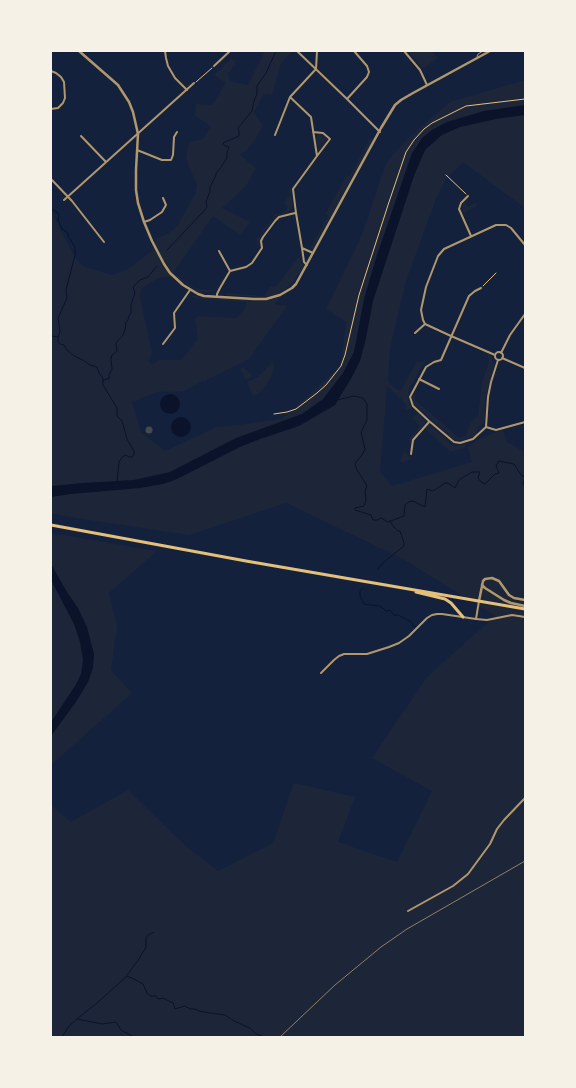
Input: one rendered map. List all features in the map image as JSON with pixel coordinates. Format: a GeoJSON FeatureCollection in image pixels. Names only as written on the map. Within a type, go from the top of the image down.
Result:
{"type":"FeatureCollection","features":[{"type":"Feature","properties":{"kind":"main road"},"geometry":{"type":"LineString","coordinates":[[51,525],[246,561],[525,608]]}},
{"type":"Feature","properties":{"kind":"main road"},"geometry":{"type":"LineString","coordinates":[[406,589],[444,599],[451,603],[463,617]]}},
{"type":"Feature","properties":{"kind":"street"},"geometry":{"type":"LineString","coordinates":[[79,51],[110,78],[124,93],[129,102],[138,134],[136,190],[138,203],[144,222],[170,273],[182,285],[204,296],[266,299],[280,295],[292,288],[307,265],[395,105],[427,85],[490,51]]}},
{"type":"Feature","properties":{"kind":"street"},"geometry":{"type":"LineString","coordinates":[[166,51],[168,66],[174,78],[187,90]]}},
{"type":"Feature","properties":{"kind":"street"},"geometry":{"type":"LineString","coordinates":[[214,66],[230,51]]}},
{"type":"Feature","properties":{"kind":"street"},"geometry":{"type":"LineString","coordinates":[[297,51],[380,132]]}},
{"type":"Feature","properties":{"kind":"street"},"geometry":{"type":"LineString","coordinates":[[275,135],[290,97],[316,69],[317,51]]}},
{"type":"Feature","properties":{"kind":"street"},"geometry":{"type":"LineString","coordinates":[[347,99],[367,77],[369,72],[367,66],[354,51]]}},
{"type":"Feature","properties":{"kind":"street"},"geometry":{"type":"LineString","coordinates":[[404,51],[420,70],[427,85]]}},
{"type":"Feature","properties":{"kind":"street"},"geometry":{"type":"LineString","coordinates":[[51,71],[61,77],[64,82],[65,98],[63,103],[58,108],[51,109]]}},
{"type":"Feature","properties":{"kind":"street"},"geometry":{"type":"LineString","coordinates":[[64,200],[194,83]]}},
{"type":"Feature","properties":{"kind":"street"},"geometry":{"type":"LineString","coordinates":[[290,97],[311,117],[317,156]]}},
{"type":"Feature","properties":{"kind":"street"},"geometry":{"type":"LineString","coordinates":[[137,150],[162,160],[170,160],[173,155],[174,137],[177,132]]}},
{"type":"Feature","properties":{"kind":"street"},"geometry":{"type":"LineString","coordinates":[[307,265],[304,262],[293,189],[330,139],[323,133],[314,132]]}},
{"type":"Feature","properties":{"kind":"street"},"geometry":{"type":"LineString","coordinates":[[81,136],[106,162]]}},
{"type":"Feature","properties":{"kind":"street"},"geometry":{"type":"LineString","coordinates":[[51,179],[68,196],[104,242]]}},
{"type":"Feature","properties":{"kind":"street"},"geometry":{"type":"LineString","coordinates":[[468,196],[461,203],[459,209],[471,236]]}},
{"type":"Feature","properties":{"kind":"street"},"geometry":{"type":"LineString","coordinates":[[144,222],[162,212],[166,205],[163,198]]}},
{"type":"Feature","properties":{"kind":"street"},"geometry":{"type":"LineString","coordinates":[[217,297],[220,288],[230,271],[246,267],[252,263],[262,248],[261,241],[263,236],[275,221],[279,217],[296,213]]}},
{"type":"Feature","properties":{"kind":"street"},"geometry":{"type":"LineString","coordinates":[[498,360],[495,355],[425,324],[422,316],[422,303],[438,256],[444,249],[501,224],[510,228],[525,245]]}},
{"type":"Feature","properties":{"kind":"street"},"geometry":{"type":"LineString","coordinates":[[302,248],[313,253]]}},
{"type":"Feature","properties":{"kind":"street"},"geometry":{"type":"LineString","coordinates":[[219,251],[230,271]]}},
{"type":"Feature","properties":{"kind":"street"},"geometry":{"type":"LineString","coordinates":[[481,288],[469,296],[441,360],[426,367],[410,397],[413,406],[452,441],[457,443],[466,442],[473,439],[486,427],[490,382],[498,360],[502,358]]}},
{"type":"Feature","properties":{"kind":"street"},"geometry":{"type":"LineString","coordinates":[[163,344],[175,328],[174,313],[190,290]]}},
{"type":"Feature","properties":{"kind":"street"},"geometry":{"type":"LineString","coordinates":[[502,358],[501,353],[510,334],[525,314]]}},
{"type":"Feature","properties":{"kind":"street"},"geometry":{"type":"LineString","coordinates":[[415,333],[425,324]]}},
{"type":"Feature","properties":{"kind":"street"},"geometry":{"type":"LineString","coordinates":[[495,355],[498,352],[501,353]]}},
{"type":"Feature","properties":{"kind":"street"},"geometry":{"type":"LineString","coordinates":[[502,358],[525,368]]}},
{"type":"Feature","properties":{"kind":"street"},"geometry":{"type":"LineString","coordinates":[[420,379],[439,389]]}},
{"type":"Feature","properties":{"kind":"street"},"geometry":{"type":"LineString","coordinates":[[411,454],[413,440],[429,421]]}},
{"type":"Feature","properties":{"kind":"street"},"geometry":{"type":"LineString","coordinates":[[486,427],[496,430],[525,422]]}},
{"type":"Feature","properties":{"kind":"street"},"geometry":{"type":"LineString","coordinates":[[476,619],[483,581],[486,579],[492,578],[499,581],[509,595],[514,598],[525,600]]}},
{"type":"Feature","properties":{"kind":"street"},"geometry":{"type":"LineString","coordinates":[[482,585],[504,600],[525,608]]}},
{"type":"Feature","properties":{"kind":"street"},"geometry":{"type":"LineString","coordinates":[[321,673],[334,660],[344,654],[367,654],[389,648],[399,643],[432,615],[442,614],[487,620],[512,615],[525,617]]}},
{"type":"Feature","properties":{"kind":"street"},"geometry":{"type":"LineString","coordinates":[[408,911],[453,886],[468,874],[487,848],[497,829],[525,798]]}},
{"type":"Feature","properties":{"kind":"lane"},"geometry":{"type":"LineString","coordinates":[[477,59],[478,54],[483,51]]}},
{"type":"Feature","properties":{"kind":"path"},"geometry":{"type":"LineString","coordinates":[[194,83],[214,66]]}},
{"type":"Feature","properties":{"kind":"path"},"geometry":{"type":"LineString","coordinates":[[274,414],[296,409],[326,385],[340,366],[345,355],[359,295],[389,202],[406,152],[414,140],[432,123],[466,106],[525,99]]}},
{"type":"Feature","properties":{"kind":"path"},"geometry":{"type":"LineString","coordinates":[[446,175],[468,196]]}},
{"type":"Feature","properties":{"kind":"path"},"geometry":{"type":"LineString","coordinates":[[481,288],[496,273]]}},
{"type":"Feature","properties":{"kind":"shaded area"},"geometry":{"type":"Polygon","coordinates":[[[265,51],[291,52],[281,64],[272,95],[263,95],[254,112],[263,126],[250,147],[240,155],[256,168],[246,186],[222,208],[250,222],[240,235],[213,216],[173,273],[196,289],[214,290],[224,276],[225,277],[214,291],[207,293],[198,292],[175,276],[158,278],[141,289],[140,298],[152,353],[148,361],[152,365],[158,360],[182,360],[198,338],[195,319],[198,316],[237,318],[245,308],[247,302],[202,299],[192,297],[193,295],[202,298],[262,300],[281,297],[274,304],[287,306],[249,359],[205,382],[203,381],[184,391],[157,392],[132,402],[141,432],[165,451],[217,427],[282,419],[341,366],[346,322],[326,309],[362,235],[386,163],[405,141],[450,102],[525,80],[525,208],[463,162],[446,179],[436,199],[406,281],[390,348],[388,382],[396,389],[401,390],[417,361],[426,361],[421,367],[408,392],[411,407],[410,409],[406,409],[406,404],[387,386],[380,472],[392,486],[472,462],[468,447],[480,438],[503,430],[507,442],[525,452],[525,1037],[51,1037],[51,805],[71,822],[128,790],[186,846],[218,871],[273,843],[294,783],[355,797],[338,842],[397,862],[432,791],[372,758],[427,677],[495,616],[403,559],[286,503],[189,535],[51,513],[51,211],[75,258],[85,267],[112,275],[128,269],[152,251],[156,239],[169,233],[178,225],[193,198],[197,185],[186,159],[189,142],[203,139],[211,126],[195,116],[196,104],[212,105],[226,83],[214,75],[232,58],[236,62],[228,74],[230,81],[248,85],[265,51]]]}},
{"type":"Feature","properties":{"kind":"shaded area"},"geometry":{"type":"Polygon","coordinates":[[[408,51],[432,51],[438,58],[423,69],[408,51]]]}},
{"type":"Feature","properties":{"kind":"shaded area"},"geometry":{"type":"Polygon","coordinates":[[[525,105],[525,115],[496,119],[460,127],[442,135],[425,150],[414,176],[373,301],[360,361],[335,405],[299,426],[240,447],[175,480],[163,484],[140,488],[51,497],[52,486],[134,480],[170,472],[236,438],[302,414],[323,399],[343,373],[354,352],[364,299],[377,255],[412,153],[422,138],[432,130],[447,122],[484,111],[525,105]]]}},
{"type":"Feature","properties":{"kind":"shaded area"},"geometry":{"type":"Polygon","coordinates":[[[319,134],[323,135],[327,139],[320,150],[318,150],[316,136],[319,134]]]}},
{"type":"Feature","properties":{"kind":"shaded area"},"geometry":{"type":"Polygon","coordinates":[[[370,138],[373,140],[312,250],[310,248],[328,216],[325,214],[347,175],[350,176],[370,138]]]}},
{"type":"Feature","properties":{"kind":"shaded area"},"geometry":{"type":"Polygon","coordinates":[[[294,183],[291,189],[293,205],[291,210],[289,213],[279,215],[274,218],[261,235],[258,249],[256,240],[275,214],[283,213],[287,209],[287,206],[284,203],[290,195],[289,189],[294,183]]]}},
{"type":"Feature","properties":{"kind":"shaded area"},"geometry":{"type":"Polygon","coordinates":[[[464,203],[468,207],[476,203],[477,206],[464,214],[462,209],[464,203]]]}},
{"type":"Feature","properties":{"kind":"shaded area"},"geometry":{"type":"Polygon","coordinates":[[[299,256],[304,267],[294,281],[282,292],[264,297],[226,295],[226,293],[264,296],[270,287],[277,286],[299,256]]]}},
{"type":"Feature","properties":{"kind":"shaded area"},"geometry":{"type":"Polygon","coordinates":[[[487,354],[490,355],[494,364],[486,396],[483,424],[478,427],[477,434],[474,436],[462,440],[453,439],[414,404],[412,398],[415,394],[415,400],[459,438],[466,436],[470,424],[478,416],[482,382],[488,366],[489,359],[487,354]]]}},
{"type":"Feature","properties":{"kind":"shaded area"},"geometry":{"type":"Polygon","coordinates":[[[273,361],[274,368],[267,384],[259,393],[253,396],[247,382],[258,377],[273,361]]]}},
{"type":"Feature","properties":{"kind":"shaded area"},"geometry":{"type":"Polygon","coordinates":[[[243,367],[253,376],[246,380],[240,369],[243,367]]]}},
{"type":"Feature","properties":{"kind":"shaded area"},"geometry":{"type":"Polygon","coordinates":[[[170,394],[177,397],[180,404],[177,411],[170,414],[163,411],[160,404],[163,397],[170,394]]]}},
{"type":"Feature","properties":{"kind":"shaded area"},"geometry":{"type":"Polygon","coordinates":[[[417,413],[426,422],[411,440],[408,440],[420,426],[412,418],[417,413]]]}},
{"type":"Feature","properties":{"kind":"shaded area"},"geometry":{"type":"Polygon","coordinates":[[[181,417],[188,420],[191,427],[188,434],[181,437],[174,434],[171,427],[174,420],[181,417]]]}},
{"type":"Feature","properties":{"kind":"shaded area"},"geometry":{"type":"Polygon","coordinates":[[[429,424],[451,444],[456,446],[465,444],[465,448],[451,452],[425,429],[429,424]]]}},
{"type":"Feature","properties":{"kind":"shaded area"},"geometry":{"type":"Polygon","coordinates":[[[404,451],[412,458],[403,463],[400,461],[404,451]]]}},
{"type":"Feature","properties":{"kind":"shaded area"},"geometry":{"type":"Polygon","coordinates":[[[51,533],[157,551],[109,593],[117,626],[111,670],[132,693],[51,765],[51,533]]]}},
{"type":"Feature","properties":{"kind":"shaded area"},"geometry":{"type":"Polygon","coordinates":[[[51,564],[78,608],[87,627],[94,654],[93,668],[88,682],[76,702],[51,736],[51,722],[75,686],[81,674],[83,660],[80,642],[74,624],[51,580],[51,564]]]}},
{"type":"Feature","properties":{"kind":"building"},"geometry":{"type":"Polygon","coordinates":[[[149,427],[152,430],[149,433],[146,430],[149,427]]]}},
{"type":"Feature","properties":{"kind":"waterway"},"geometry":{"type":"LineString","coordinates":[[167,250],[207,207],[206,202],[210,187],[216,173],[227,158],[229,147],[225,146],[223,143],[239,136],[238,128],[252,111],[257,94],[257,86],[266,73],[276,51]]}},
{"type":"Feature","properties":{"kind":"waterway"},"geometry":{"type":"LineString","coordinates":[[51,209],[59,215],[58,220],[62,229],[68,233],[68,236],[75,247],[75,255],[66,290],[67,298],[58,318],[60,331],[58,342],[64,345],[74,356],[90,365],[97,367],[103,378],[103,385],[117,408],[117,416],[122,421],[127,439],[134,451],[132,457],[126,455],[122,457],[119,462],[117,482]]}},
{"type":"Feature","properties":{"kind":"waterway"},"geometry":{"type":"LineString","coordinates":[[103,381],[109,379],[112,369],[112,355],[117,351],[116,343],[123,335],[126,322],[131,313],[131,305],[135,293],[133,287],[140,280],[148,277],[157,266]]}},
{"type":"Feature","properties":{"kind":"waterway"},"geometry":{"type":"LineString","coordinates":[[51,336],[58,337]]}},
{"type":"Feature","properties":{"kind":"waterway"},"geometry":{"type":"LineString","coordinates":[[337,400],[354,396],[363,398],[367,404],[367,420],[361,432],[365,449],[355,463],[356,468],[367,486],[365,491],[366,500],[364,506],[355,508],[355,510],[371,515],[373,520],[381,518],[388,522],[404,516],[405,505],[408,502],[413,501],[425,507],[427,489],[433,491],[445,483],[448,483],[455,488],[459,480],[472,472],[480,472],[478,478],[485,484],[495,474],[499,473],[496,466],[499,461],[514,464],[521,475],[525,477]]}},
{"type":"Feature","properties":{"kind":"waterway"},"geometry":{"type":"LineString","coordinates":[[525,478],[523,483],[525,487]]}},
{"type":"Feature","properties":{"kind":"waterway"},"geometry":{"type":"LineString","coordinates":[[378,569],[385,561],[404,546],[400,531],[398,531],[390,521]]}},
{"type":"Feature","properties":{"kind":"waterway"},"geometry":{"type":"LineString","coordinates":[[363,588],[360,591],[360,596],[364,604],[379,606],[386,611],[390,610],[394,615],[398,615],[410,621],[414,627],[417,626]]}},
{"type":"Feature","properties":{"kind":"waterway"},"geometry":{"type":"LineString","coordinates":[[127,975],[146,947],[146,938],[154,932]]}},
{"type":"Feature","properties":{"kind":"waterway"},"geometry":{"type":"LineString","coordinates":[[77,1019],[127,976],[143,984],[150,996],[156,996],[158,999],[163,998],[173,1003],[175,1009],[185,1006],[190,1009],[225,1015],[250,1028],[256,1034],[262,1036]]}},
{"type":"Feature","properties":{"kind":"waterway"},"geometry":{"type":"LineString","coordinates":[[62,1037],[69,1026],[77,1019],[102,1024],[116,1022],[121,1030],[134,1037]]}},
{"type":"Feature","properties":{"kind":"railway"},"geometry":{"type":"LineString","coordinates":[[280,1037],[335,985],[381,947],[407,929],[525,861]]}}]}
